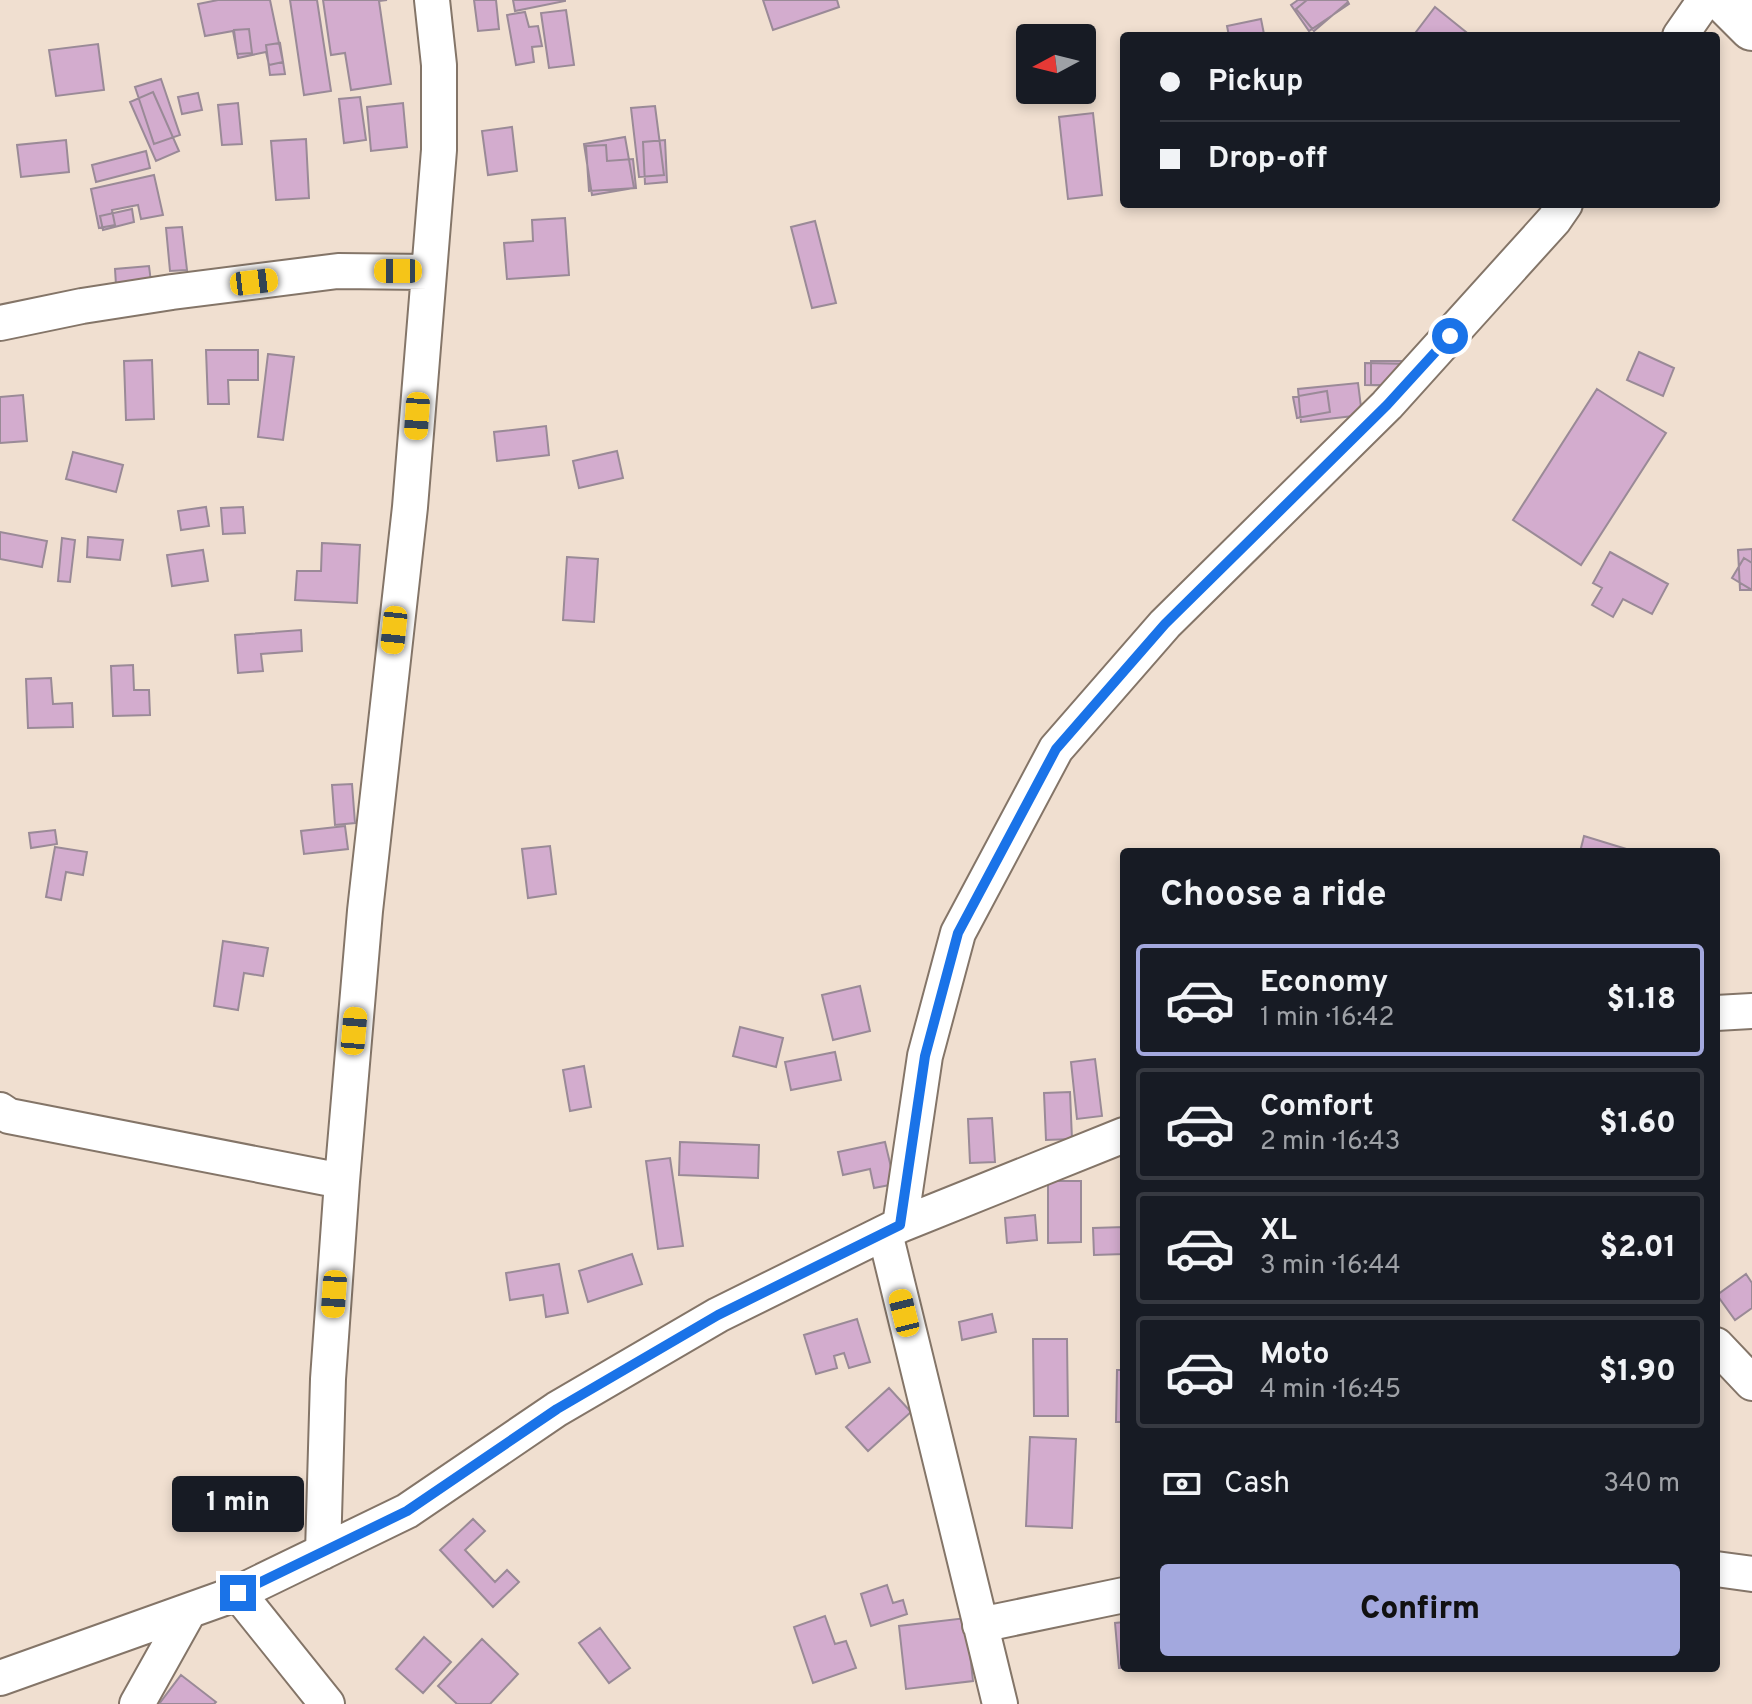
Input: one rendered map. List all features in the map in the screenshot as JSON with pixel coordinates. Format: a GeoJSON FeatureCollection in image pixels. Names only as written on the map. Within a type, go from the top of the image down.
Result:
{"type":"FeatureCollection","features":[{"type":"Feature","properties":{"kind":"highway"},"geometry":{"type":"LineString","coordinates":[[1724,0],[1752,28]]}},
{"type":"Feature","properties":{"kind":"street"},"geometry":{"type":"LineString","coordinates":[[323,1552],[328,1379],[342,1181],[365,911],[410,507],[439,136],[439,65],[432,0]]}},
{"type":"Feature","properties":{"kind":"street"},"geometry":{"type":"LineString","coordinates":[[1683,32],[1705,0]]}},
{"type":"Feature","properties":{"kind":"street"},"geometry":{"type":"LineString","coordinates":[[1000,1704],[892,1229],[925,1056],[958,933],[1056,749],[1165,624],[1387,405],[1562,208]]}},
{"type":"Feature","properties":{"kind":"street"},"geometry":{"type":"LineString","coordinates":[[0,323],[172,292],[338,271],[428,272]]}},
{"type":"Feature","properties":{"kind":"street"},"geometry":{"type":"LineString","coordinates":[[1720,1013],[1752,1011]]}},
{"type":"Feature","properties":{"kind":"street"},"geometry":{"type":"LineString","coordinates":[[0,1110],[9,1116],[342,1181]]}},
{"type":"Feature","properties":{"kind":"street"},"geometry":{"type":"LineString","coordinates":[[0,1678],[238,1593],[323,1552],[407,1511],[557,1409],[718,1315],[892,1229],[1120,1137]]}},
{"type":"Feature","properties":{"kind":"street"},"geometry":{"type":"LineString","coordinates":[[1720,1349],[1752,1383]]}},
{"type":"Feature","properties":{"kind":"street"},"geometry":{"type":"LineString","coordinates":[[1720,1570],[1752,1574]]}},
{"type":"Feature","properties":{"kind":"street"},"geometry":{"type":"LineString","coordinates":[[238,1593],[327,1704]]}},
{"type":"Feature","properties":{"kind":"street"},"geometry":{"type":"LineString","coordinates":[[980,1625],[1120,1596]]}},
{"type":"Feature","properties":{"kind":"street"},"geometry":{"type":"LineString","coordinates":[[137,1704],[189,1611]]}},
{"type":"Feature","properties":{"kind":"building"},"geometry":{"type":"Polygon","coordinates":[[[218,0],[270,0],[283,62],[269,65],[266,52],[238,58],[233,31],[205,36],[198,4],[218,0]]]}},
{"type":"Feature","properties":{"kind":"building"},"geometry":{"type":"Polygon","coordinates":[[[290,0],[317,0],[331,91],[304,95],[290,0]]]}},
{"type":"Feature","properties":{"kind":"building"},"geometry":{"type":"Polygon","coordinates":[[[323,0],[387,0],[379,1],[391,84],[351,90],[345,53],[331,55],[323,0]]]}},
{"type":"Feature","properties":{"kind":"building"},"geometry":{"type":"Polygon","coordinates":[[[474,0],[496,0],[499,29],[478,31],[474,0]]]}},
{"type":"Feature","properties":{"kind":"building"},"geometry":{"type":"Polygon","coordinates":[[[513,0],[565,0],[565,1],[515,11],[513,0]]]}},
{"type":"Feature","properties":{"kind":"building"},"geometry":{"type":"Polygon","coordinates":[[[763,0],[837,0],[839,7],[773,30],[763,0]]]}},
{"type":"Feature","properties":{"kind":"building"},"geometry":{"type":"Polygon","coordinates":[[[1298,0],[1347,0],[1349,4],[1309,31],[1291,5],[1298,0]]]}},
{"type":"Feature","properties":{"kind":"building"},"geometry":{"type":"Polygon","coordinates":[[[1307,0],[1348,2],[1314,31],[1296,9],[1307,0]]]}},
{"type":"Feature","properties":{"kind":"building"},"geometry":{"type":"Polygon","coordinates":[[[1435,7],[1466,32],[1416,32],[1435,7]]]}},
{"type":"Feature","properties":{"kind":"building"},"geometry":{"type":"Polygon","coordinates":[[[566,10],[574,65],[549,68],[541,13],[566,10]]]}},
{"type":"Feature","properties":{"kind":"building"},"geometry":{"type":"Polygon","coordinates":[[[525,12],[529,27],[538,26],[542,46],[532,47],[534,62],[516,65],[507,15],[525,12]]]}},
{"type":"Feature","properties":{"kind":"building"},"geometry":{"type":"Polygon","coordinates":[[[1261,19],[1264,32],[1228,32],[1227,26],[1261,19]]]}},
{"type":"Feature","properties":{"kind":"building"},"geometry":{"type":"Polygon","coordinates":[[[249,29],[252,53],[237,54],[234,30],[249,29]]]}},
{"type":"Feature","properties":{"kind":"building"},"geometry":{"type":"Polygon","coordinates":[[[280,43],[285,74],[270,75],[266,45],[280,43]]]}},
{"type":"Feature","properties":{"kind":"building"},"geometry":{"type":"Polygon","coordinates":[[[98,44],[104,90],[56,96],[49,50],[98,44]]]}},
{"type":"Feature","properties":{"kind":"building"},"geometry":{"type":"Polygon","coordinates":[[[161,79],[180,135],[154,144],[135,87],[161,79]]]}},
{"type":"Feature","properties":{"kind":"building"},"geometry":{"type":"Polygon","coordinates":[[[153,92],[179,151],[156,161],[130,102],[153,92]]]}},
{"type":"Feature","properties":{"kind":"building"},"geometry":{"type":"Polygon","coordinates":[[[198,93],[202,110],[182,114],[178,97],[198,93]]]}},
{"type":"Feature","properties":{"kind":"building"},"geometry":{"type":"Polygon","coordinates":[[[360,97],[366,140],[344,143],[339,99],[360,97]]]}},
{"type":"Feature","properties":{"kind":"building"},"geometry":{"type":"Polygon","coordinates":[[[238,103],[242,144],[222,145],[218,105],[238,103]]]}},
{"type":"Feature","properties":{"kind":"building"},"geometry":{"type":"Polygon","coordinates":[[[403,103],[407,147],[371,151],[367,107],[403,103]]]}},
{"type":"Feature","properties":{"kind":"building"},"geometry":{"type":"Polygon","coordinates":[[[655,106],[664,175],[639,177],[631,108],[655,106]]]}},
{"type":"Feature","properties":{"kind":"building"},"geometry":{"type":"Polygon","coordinates":[[[1093,113],[1102,195],[1068,199],[1059,117],[1093,113]]]}},
{"type":"Feature","properties":{"kind":"building"},"geometry":{"type":"Polygon","coordinates":[[[512,127],[517,171],[488,175],[482,131],[512,127]]]}},
{"type":"Feature","properties":{"kind":"building"},"geometry":{"type":"Polygon","coordinates":[[[625,137],[634,188],[592,195],[584,144],[625,137]]]}},
{"type":"Feature","properties":{"kind":"building"},"geometry":{"type":"Polygon","coordinates":[[[306,139],[309,198],[276,200],[271,141],[306,139]]]}},
{"type":"Feature","properties":{"kind":"building"},"geometry":{"type":"Polygon","coordinates":[[[66,140],[69,172],[21,177],[17,145],[66,140]]]}},
{"type":"Feature","properties":{"kind":"building"},"geometry":{"type":"Polygon","coordinates":[[[665,140],[667,182],[645,184],[643,142],[665,140]]]}},
{"type":"Feature","properties":{"kind":"building"},"geometry":{"type":"Polygon","coordinates":[[[606,145],[607,161],[633,159],[636,188],[589,191],[586,146],[606,145]]]}},
{"type":"Feature","properties":{"kind":"building"},"geometry":{"type":"Polygon","coordinates":[[[146,151],[150,168],[96,182],[92,165],[146,151]]]}},
{"type":"Feature","properties":{"kind":"building"},"geometry":{"type":"Polygon","coordinates":[[[154,175],[163,215],[141,219],[138,205],[112,210],[115,225],[99,228],[91,189],[154,175]]]}},
{"type":"Feature","properties":{"kind":"building"},"geometry":{"type":"Polygon","coordinates":[[[132,209],[134,222],[103,230],[100,216],[132,209]]]}},
{"type":"Feature","properties":{"kind":"building"},"geometry":{"type":"Polygon","coordinates":[[[565,218],[569,275],[507,279],[504,243],[533,241],[532,220],[565,218]]]}},
{"type":"Feature","properties":{"kind":"building"},"geometry":{"type":"Polygon","coordinates":[[[815,221],[836,303],[812,308],[791,227],[815,221]]]}},
{"type":"Feature","properties":{"kind":"building"},"geometry":{"type":"Polygon","coordinates":[[[182,227],[187,270],[170,271],[166,228],[182,227]]]}},
{"type":"Feature","properties":{"kind":"building"},"geometry":{"type":"Polygon","coordinates":[[[149,266],[151,282],[116,285],[115,269],[149,266]]]}},
{"type":"Feature","properties":{"kind":"building"},"geometry":{"type":"Polygon","coordinates":[[[206,350],[258,350],[258,380],[228,380],[229,404],[208,404],[206,350]]]}},
{"type":"Feature","properties":{"kind":"building"},"geometry":{"type":"Polygon","coordinates":[[[1639,352],[1674,368],[1663,396],[1627,380],[1639,352]]]}},
{"type":"Feature","properties":{"kind":"building"},"geometry":{"type":"Polygon","coordinates":[[[268,354],[294,357],[283,440],[258,437],[268,354]]]}},
{"type":"Feature","properties":{"kind":"building"},"geometry":{"type":"Polygon","coordinates":[[[152,360],[154,419],[126,420],[124,361],[152,360]]]}},
{"type":"Feature","properties":{"kind":"building"},"geometry":{"type":"Polygon","coordinates":[[[1371,361],[1413,361],[1413,385],[1371,385],[1371,361]]]}},
{"type":"Feature","properties":{"kind":"building"},"geometry":{"type":"Polygon","coordinates":[[[1365,363],[1410,364],[1410,386],[1365,385],[1365,363]]]}},
{"type":"Feature","properties":{"kind":"building"},"geometry":{"type":"Polygon","coordinates":[[[1358,383],[1362,415],[1301,422],[1298,389],[1358,383]]]}},
{"type":"Feature","properties":{"kind":"building"},"geometry":{"type":"Polygon","coordinates":[[[1597,389],[1666,433],[1581,565],[1513,520],[1597,389]]]}},
{"type":"Feature","properties":{"kind":"building"},"geometry":{"type":"Polygon","coordinates":[[[1327,391],[1330,412],[1297,418],[1293,397],[1327,391]]]}},
{"type":"Feature","properties":{"kind":"building"},"geometry":{"type":"Polygon","coordinates":[[[23,395],[27,441],[0,443],[0,397],[23,395]]]}},
{"type":"Feature","properties":{"kind":"building"},"geometry":{"type":"Polygon","coordinates":[[[546,426],[549,455],[497,461],[494,432],[546,426]]]}},
{"type":"Feature","properties":{"kind":"building"},"geometry":{"type":"Polygon","coordinates":[[[617,451],[623,478],[579,488],[573,461],[617,451]]]}},
{"type":"Feature","properties":{"kind":"building"},"geometry":{"type":"Polygon","coordinates":[[[73,452],[123,465],[116,492],[66,479],[73,452]]]}},
{"type":"Feature","properties":{"kind":"building"},"geometry":{"type":"Polygon","coordinates":[[[206,507],[209,526],[181,530],[178,511],[206,507]]]}},
{"type":"Feature","properties":{"kind":"building"},"geometry":{"type":"Polygon","coordinates":[[[243,507],[245,533],[223,534],[221,508],[243,507]]]}},
{"type":"Feature","properties":{"kind":"building"},"geometry":{"type":"Polygon","coordinates":[[[0,532],[47,541],[42,567],[0,559],[0,532]]]}},
{"type":"Feature","properties":{"kind":"building"},"geometry":{"type":"Polygon","coordinates":[[[88,537],[123,540],[120,560],[87,557],[88,537]]]}},
{"type":"Feature","properties":{"kind":"building"},"geometry":{"type":"Polygon","coordinates":[[[62,538],[75,540],[70,582],[58,581],[62,538]]]}},
{"type":"Feature","properties":{"kind":"building"},"geometry":{"type":"Polygon","coordinates":[[[322,543],[360,545],[357,603],[295,600],[297,571],[321,571],[322,543]]]}},
{"type":"Feature","properties":{"kind":"building"},"geometry":{"type":"Polygon","coordinates":[[[1752,549],[1752,590],[1740,590],[1738,550],[1752,549]]]}},
{"type":"Feature","properties":{"kind":"building"},"geometry":{"type":"Polygon","coordinates":[[[203,550],[208,581],[172,586],[167,555],[203,550]]]}},
{"type":"Feature","properties":{"kind":"building"},"geometry":{"type":"Polygon","coordinates":[[[1610,552],[1668,584],[1652,614],[1623,599],[1613,617],[1592,605],[1602,588],[1593,583],[1610,552]]]}},
{"type":"Feature","properties":{"kind":"building"},"geometry":{"type":"Polygon","coordinates":[[[567,557],[598,559],[594,622],[563,620],[567,557]]]}},
{"type":"Feature","properties":{"kind":"building"},"geometry":{"type":"Polygon","coordinates":[[[1744,558],[1752,563],[1752,590],[1732,578],[1744,558]]]}},
{"type":"Feature","properties":{"kind":"building"},"geometry":{"type":"Polygon","coordinates":[[[301,630],[302,651],[261,654],[263,671],[238,673],[235,635],[301,630]]]}},
{"type":"Feature","properties":{"kind":"building"},"geometry":{"type":"Polygon","coordinates":[[[133,665],[134,690],[149,690],[150,715],[113,716],[111,666],[133,665]]]}},
{"type":"Feature","properties":{"kind":"building"},"geometry":{"type":"Polygon","coordinates":[[[51,678],[53,704],[72,703],[73,727],[28,728],[26,679],[51,678]]]}},
{"type":"Feature","properties":{"kind":"building"},"geometry":{"type":"Polygon","coordinates":[[[352,784],[355,823],[335,825],[332,785],[352,784]]]}},
{"type":"Feature","properties":{"kind":"building"},"geometry":{"type":"Polygon","coordinates":[[[345,826],[348,849],[304,854],[301,831],[345,826]]]}},
{"type":"Feature","properties":{"kind":"building"},"geometry":{"type":"Polygon","coordinates":[[[55,830],[57,844],[31,848],[29,833],[55,830]]]}},
{"type":"Feature","properties":{"kind":"building"},"geometry":{"type":"Polygon","coordinates":[[[1584,836],[1623,848],[1581,848],[1584,836]]]}},
{"type":"Feature","properties":{"kind":"building"},"geometry":{"type":"Polygon","coordinates":[[[550,846],[556,894],[528,898],[522,849],[550,846]]]}},
{"type":"Feature","properties":{"kind":"building"},"geometry":{"type":"Polygon","coordinates":[[[55,847],[87,852],[83,875],[66,872],[61,900],[46,897],[55,847]]]}},
{"type":"Feature","properties":{"kind":"building"},"geometry":{"type":"Polygon","coordinates":[[[223,941],[268,948],[263,976],[244,973],[238,1010],[214,1006],[223,941]]]}},
{"type":"Feature","properties":{"kind":"building"},"geometry":{"type":"Polygon","coordinates":[[[860,986],[870,1031],[833,1040],[822,995],[860,986]]]}},
{"type":"Feature","properties":{"kind":"building"},"geometry":{"type":"Polygon","coordinates":[[[740,1027],[783,1038],[776,1067],[733,1056],[740,1027]]]}},
{"type":"Feature","properties":{"kind":"building"},"geometry":{"type":"Polygon","coordinates":[[[835,1052],[841,1080],[791,1090],[785,1062],[835,1052]]]}},
{"type":"Feature","properties":{"kind":"building"},"geometry":{"type":"Polygon","coordinates":[[[1095,1059],[1102,1116],[1077,1119],[1071,1062],[1095,1059]]]}},
{"type":"Feature","properties":{"kind":"building"},"geometry":{"type":"Polygon","coordinates":[[[584,1066],[591,1107],[570,1111],[563,1070],[584,1066]]]}},
{"type":"Feature","properties":{"kind":"building"},"geometry":{"type":"Polygon","coordinates":[[[1070,1092],[1072,1139],[1046,1140],[1044,1093],[1070,1092]]]}},
{"type":"Feature","properties":{"kind":"building"},"geometry":{"type":"Polygon","coordinates":[[[992,1118],[995,1162],[970,1163],[968,1119],[992,1118]]]}},
{"type":"Feature","properties":{"kind":"building"},"geometry":{"type":"Polygon","coordinates":[[[680,1142],[759,1145],[758,1178],[679,1175],[680,1142]]]}},
{"type":"Feature","properties":{"kind":"building"},"geometry":{"type":"Polygon","coordinates":[[[885,1142],[895,1184],[874,1188],[870,1169],[843,1175],[838,1152],[885,1142]]]}},
{"type":"Feature","properties":{"kind":"building"},"geometry":{"type":"Polygon","coordinates":[[[670,1158],[683,1246],[658,1249],[646,1161],[670,1158]]]}},
{"type":"Feature","properties":{"kind":"building"},"geometry":{"type":"Polygon","coordinates":[[[1048,1181],[1081,1181],[1081,1242],[1048,1243],[1048,1181]]]}},
{"type":"Feature","properties":{"kind":"building"},"geometry":{"type":"Polygon","coordinates":[[[1035,1215],[1037,1240],[1007,1243],[1005,1218],[1035,1215]]]}},
{"type":"Feature","properties":{"kind":"building"},"geometry":{"type":"Polygon","coordinates":[[[1120,1227],[1120,1254],[1094,1255],[1093,1228],[1120,1227]]]}},
{"type":"Feature","properties":{"kind":"building"},"geometry":{"type":"Polygon","coordinates":[[[632,1254],[642,1284],[588,1302],[579,1271],[632,1254]]]}},
{"type":"Feature","properties":{"kind":"building"},"geometry":{"type":"Polygon","coordinates":[[[559,1264],[568,1313],[546,1317],[543,1295],[510,1300],[506,1273],[559,1264]]]}},
{"type":"Feature","properties":{"kind":"building"},"geometry":{"type":"Polygon","coordinates":[[[1746,1274],[1752,1283],[1752,1308],[1735,1320],[1720,1299],[1720,1293],[1746,1274]]]}},
{"type":"Feature","properties":{"kind":"building"},"geometry":{"type":"Polygon","coordinates":[[[992,1314],[996,1332],[962,1340],[959,1322],[992,1314]]]}},
{"type":"Feature","properties":{"kind":"building"},"geometry":{"type":"Polygon","coordinates":[[[857,1319],[870,1362],[849,1368],[844,1353],[834,1356],[837,1368],[816,1374],[804,1335],[857,1319]]]}},
{"type":"Feature","properties":{"kind":"building"},"geometry":{"type":"Polygon","coordinates":[[[1033,1339],[1067,1339],[1068,1416],[1034,1416],[1033,1339]]]}},
{"type":"Feature","properties":{"kind":"building"},"geometry":{"type":"Polygon","coordinates":[[[1117,1370],[1120,1370],[1120,1422],[1116,1422],[1117,1370]]]}},
{"type":"Feature","properties":{"kind":"building"},"geometry":{"type":"Polygon","coordinates":[[[889,1388],[911,1412],[868,1451],[846,1427],[889,1388]]]}},
{"type":"Feature","properties":{"kind":"building"},"geometry":{"type":"Polygon","coordinates":[[[1030,1437],[1076,1439],[1072,1528],[1026,1526],[1030,1437]]]}},
{"type":"Feature","properties":{"kind":"building"},"geometry":{"type":"Polygon","coordinates":[[[473,1519],[485,1531],[465,1550],[495,1582],[507,1570],[519,1582],[493,1607],[440,1550],[473,1519]]]}},
{"type":"Feature","properties":{"kind":"building"},"geometry":{"type":"Polygon","coordinates":[[[887,1585],[893,1603],[903,1600],[907,1614],[871,1626],[861,1594],[887,1585]]]}},
{"type":"Feature","properties":{"kind":"building"},"geometry":{"type":"Polygon","coordinates":[[[825,1616],[835,1644],[846,1641],[856,1668],[813,1683],[794,1627],[825,1616]]]}},
{"type":"Feature","properties":{"kind":"building"},"geometry":{"type":"Polygon","coordinates":[[[966,1618],[973,1681],[906,1689],[899,1626],[966,1618]]]}},
{"type":"Feature","properties":{"kind":"building"},"geometry":{"type":"Polygon","coordinates":[[[1120,1622],[1120,1668],[1119,1668],[1115,1623],[1120,1622]]]}},
{"type":"Feature","properties":{"kind":"building"},"geometry":{"type":"Polygon","coordinates":[[[600,1628],[630,1668],[609,1683],[579,1643],[600,1628]]]}},
{"type":"Feature","properties":{"kind":"building"},"geometry":{"type":"Polygon","coordinates":[[[424,1637],[451,1662],[423,1693],[396,1669],[424,1637]]]}},
{"type":"Feature","properties":{"kind":"building"},"geometry":{"type":"Polygon","coordinates":[[[482,1639],[518,1674],[490,1704],[457,1704],[438,1686],[482,1639]]]}},
{"type":"Feature","properties":{"kind":"building"},"geometry":{"type":"Polygon","coordinates":[[[181,1675],[216,1702],[159,1704],[181,1675]]]}},
{"type":"Feature","properties":{"kind":"route"},"geometry":{"type":"LineString","coordinates":[[238,1593],[407,1511],[557,1409],[718,1315],[900,1225],[925,1056],[958,933],[1056,749],[1165,624],[1387,405],[1450,336]]}}]}
